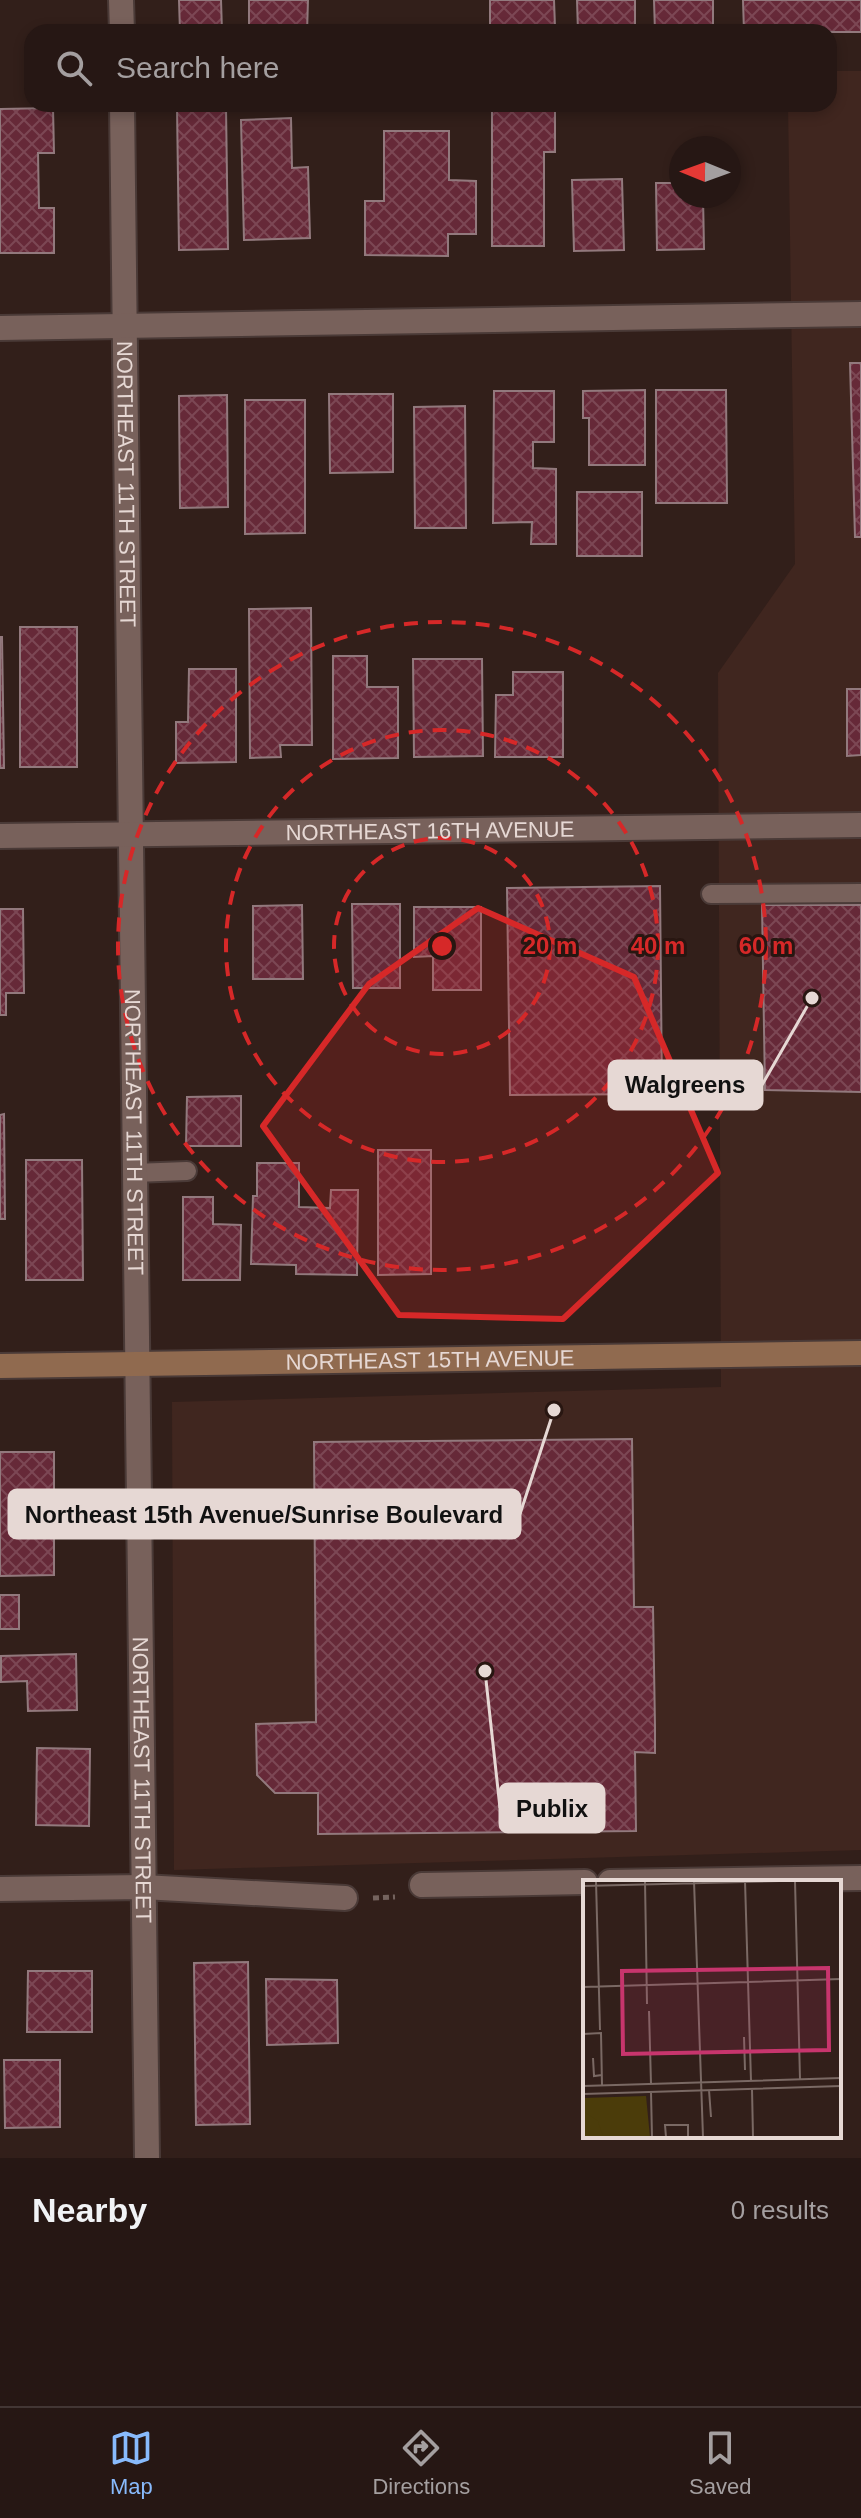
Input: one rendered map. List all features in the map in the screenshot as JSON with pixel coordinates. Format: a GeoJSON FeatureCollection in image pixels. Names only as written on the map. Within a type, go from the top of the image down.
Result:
{"type":"FeatureCollection","features":[{"type":"Feature","properties":{"kind":"street"},"geometry":{"type":"LineString","coordinates":[[121,0],[122,24]]}},
{"type":"Feature","properties":{"kind":"street","name":"NORTHEAST 11TH STREET"},"geometry":{"type":"LineString","coordinates":[[122,112],[147,2158]]}},
{"type":"Feature","properties":{"kind":"street"},"geometry":{"type":"LineString","coordinates":[[0,328],[861,314]]}},
{"type":"Feature","properties":{"kind":"street","name":"NORTHEAST 16TH AVENUE"},"geometry":{"type":"LineString","coordinates":[[0,836],[861,825]]}},
{"type":"Feature","properties":{"kind":"street","name":"NORTHEAST 15TH AVENUE"},"geometry":{"type":"LineString","coordinates":[[0,1366],[861,1353]]}},
{"type":"Feature","properties":{"kind":"street"},"geometry":{"type":"LineString","coordinates":[[736,1880],[861,1878]]}},
{"type":"Feature","properties":{"kind":"street"},"geometry":{"type":"LineString","coordinates":[[422,1885],[583,1882]]}},
{"type":"Feature","properties":{"kind":"street"},"geometry":{"type":"LineString","coordinates":[[0,1889],[143,1887],[345,1898]]}},
{"type":"Feature","properties":{"kind":"lane"},"geometry":{"type":"LineString","coordinates":[[711,894],[861,893]]}},
{"type":"Feature","properties":{"kind":"lane"},"geometry":{"type":"LineString","coordinates":[[134,1173],[187,1171]]}},
{"type":"Feature","properties":{"kind":"path"},"geometry":{"type":"LineString","coordinates":[[345,1898],[395,1897],[422,1885]]}},
{"type":"Feature","properties":{"kind":"highlighted area"},"geometry":{"type":"Polygon","coordinates":[[[478,908],[634,977],[718,1173],[563,1319],[399,1315],[263,1126],[369,984],[478,908]]]}},
{"type":"Feature","properties":{"kind":"shaded area"},"geometry":{"type":"Polygon","coordinates":[[[837,71],[861,71],[861,1850],[174,1870],[172,1402],[721,1387],[718,673],[795,564],[788,112],[837,112],[837,71]]]}},
{"type":"Feature","properties":{"kind":"building"},"geometry":{"type":"Polygon","coordinates":[[[179,0],[221,0],[222,24],[180,24],[179,0]]]}},
{"type":"Feature","properties":{"kind":"building"},"geometry":{"type":"Polygon","coordinates":[[[249,0],[308,0],[307,24],[249,24],[249,0]]]}},
{"type":"Feature","properties":{"kind":"building"},"geometry":{"type":"Polygon","coordinates":[[[490,0],[554,0],[555,24],[490,24],[490,0]]]}},
{"type":"Feature","properties":{"kind":"building"},"geometry":{"type":"Polygon","coordinates":[[[577,0],[635,0],[635,24],[578,24],[577,0]]]}},
{"type":"Feature","properties":{"kind":"building"},"geometry":{"type":"Polygon","coordinates":[[[654,0],[713,0],[713,24],[655,24],[654,0]]]}},
{"type":"Feature","properties":{"kind":"building"},"geometry":{"type":"Polygon","coordinates":[[[743,0],[861,0],[861,32],[837,32],[837,24],[744,24],[743,0]]]}},
{"type":"Feature","properties":{"kind":"building"},"geometry":{"type":"Polygon","coordinates":[[[0,109],[53,112],[54,153],[38,153],[39,208],[54,208],[54,253],[0,253],[0,109]]]}},
{"type":"Feature","properties":{"kind":"building"},"geometry":{"type":"Polygon","coordinates":[[[177,112],[226,112],[228,249],[179,250],[177,112]]]}},
{"type":"Feature","properties":{"kind":"building"},"geometry":{"type":"Polygon","coordinates":[[[492,112],[555,112],[555,152],[544,152],[544,246],[492,246],[492,112]]]}},
{"type":"Feature","properties":{"kind":"building"},"geometry":{"type":"Polygon","coordinates":[[[291,118],[292,168],[308,167],[310,238],[244,240],[241,120],[291,118]]]}},
{"type":"Feature","properties":{"kind":"building"},"geometry":{"type":"Polygon","coordinates":[[[384,131],[449,131],[449,180],[476,181],[476,234],[448,234],[448,256],[365,255],[365,201],[384,201],[384,131]]]}},
{"type":"Feature","properties":{"kind":"building"},"geometry":{"type":"Polygon","coordinates":[[[622,179],[624,250],[574,251],[572,180],[622,179]]]}},
{"type":"Feature","properties":{"kind":"building"},"geometry":{"type":"Polygon","coordinates":[[[656,183],[669,183],[669,208],[703,208],[704,249],[657,250],[656,183]]]}},
{"type":"Feature","properties":{"kind":"building"},"geometry":{"type":"Polygon","coordinates":[[[850,363],[861,363],[861,537],[855,537],[850,363]]]}},
{"type":"Feature","properties":{"kind":"building"},"geometry":{"type":"Polygon","coordinates":[[[645,390],[645,465],[589,465],[589,418],[583,418],[583,391],[645,390]]]}},
{"type":"Feature","properties":{"kind":"building"},"geometry":{"type":"Polygon","coordinates":[[[656,390],[726,390],[727,503],[656,503],[656,390]]]}},
{"type":"Feature","properties":{"kind":"building"},"geometry":{"type":"Polygon","coordinates":[[[494,391],[554,391],[554,442],[533,442],[533,468],[556,469],[556,544],[531,544],[532,522],[493,523],[494,391]]]}},
{"type":"Feature","properties":{"kind":"building"},"geometry":{"type":"Polygon","coordinates":[[[329,394],[393,394],[393,472],[330,473],[329,394]]]}},
{"type":"Feature","properties":{"kind":"building"},"geometry":{"type":"Polygon","coordinates":[[[227,395],[228,507],[180,508],[179,396],[227,395]]]}},
{"type":"Feature","properties":{"kind":"building"},"geometry":{"type":"Polygon","coordinates":[[[245,400],[305,400],[305,533],[245,534],[245,400]]]}},
{"type":"Feature","properties":{"kind":"building"},"geometry":{"type":"Polygon","coordinates":[[[465,406],[466,528],[415,528],[414,407],[465,406]]]}},
{"type":"Feature","properties":{"kind":"building"},"geometry":{"type":"Polygon","coordinates":[[[577,492],[642,492],[642,556],[577,556],[577,492]]]}},
{"type":"Feature","properties":{"kind":"building"},"geometry":{"type":"Polygon","coordinates":[[[311,608],[312,745],[280,745],[281,757],[250,758],[249,609],[311,608]]]}},
{"type":"Feature","properties":{"kind":"building"},"geometry":{"type":"Polygon","coordinates":[[[20,627],[77,627],[77,767],[20,767],[20,627]]]}},
{"type":"Feature","properties":{"kind":"building"},"geometry":{"type":"Polygon","coordinates":[[[2,637],[4,768],[0,768],[2,637]]]}},
{"type":"Feature","properties":{"kind":"building"},"geometry":{"type":"Polygon","coordinates":[[[333,656],[367,656],[367,687],[398,687],[398,758],[333,759],[333,656]]]}},
{"type":"Feature","properties":{"kind":"building"},"geometry":{"type":"Polygon","coordinates":[[[413,659],[482,659],[483,756],[414,757],[413,659]]]}},
{"type":"Feature","properties":{"kind":"building"},"geometry":{"type":"Polygon","coordinates":[[[189,669],[236,669],[236,762],[176,763],[176,722],[188,722],[189,669]]]}},
{"type":"Feature","properties":{"kind":"building"},"geometry":{"type":"Polygon","coordinates":[[[513,672],[563,672],[563,757],[495,757],[496,695],[513,695],[513,672]]]}},
{"type":"Feature","properties":{"kind":"building"},"geometry":{"type":"Polygon","coordinates":[[[847,689],[861,689],[861,755],[847,756],[847,689]]]}},
{"type":"Feature","properties":{"kind":"building"},"geometry":{"type":"Polygon","coordinates":[[[660,886],[662,1094],[510,1095],[507,888],[660,886]]]}},
{"type":"Feature","properties":{"kind":"building"},"geometry":{"type":"Polygon","coordinates":[[[352,904],[400,904],[400,988],[353,988],[352,904]]]}},
{"type":"Feature","properties":{"kind":"building"},"geometry":{"type":"Polygon","coordinates":[[[302,905],[303,979],[253,979],[253,906],[302,905]]]}},
{"type":"Feature","properties":{"kind":"building"},"geometry":{"type":"Polygon","coordinates":[[[762,905],[861,905],[861,1092],[765,1090],[762,905]]]}},
{"type":"Feature","properties":{"kind":"building"},"geometry":{"type":"Polygon","coordinates":[[[414,907],[481,907],[481,990],[433,990],[433,956],[414,957],[414,907]]]}},
{"type":"Feature","properties":{"kind":"building"},"geometry":{"type":"Polygon","coordinates":[[[0,909],[23,909],[24,993],[6,993],[6,1015],[0,1015],[0,909]]]}},
{"type":"Feature","properties":{"kind":"building"},"geometry":{"type":"Polygon","coordinates":[[[241,1096],[241,1146],[186,1146],[187,1097],[241,1096]]]}},
{"type":"Feature","properties":{"kind":"building"},"geometry":{"type":"Polygon","coordinates":[[[4,1114],[5,1219],[0,1219],[0,1115],[4,1114]]]}},
{"type":"Feature","properties":{"kind":"building"},"geometry":{"type":"Polygon","coordinates":[[[378,1150],[431,1150],[431,1274],[378,1275],[378,1150]]]}},
{"type":"Feature","properties":{"kind":"building"},"geometry":{"type":"Polygon","coordinates":[[[26,1160],[82,1160],[83,1280],[26,1280],[26,1160]]]}},
{"type":"Feature","properties":{"kind":"building"},"geometry":{"type":"Polygon","coordinates":[[[257,1163],[299,1163],[299,1207],[330,1208],[331,1190],[358,1190],[357,1275],[296,1274],[296,1265],[251,1264],[257,1163]]]}},
{"type":"Feature","properties":{"kind":"building"},"geometry":{"type":"Polygon","coordinates":[[[183,1197],[213,1197],[213,1224],[241,1225],[240,1280],[183,1280],[183,1197]]]}},
{"type":"Feature","properties":{"kind":"building"},"geometry":{"type":"Polygon","coordinates":[[[632,1439],[634,1607],[653,1607],[655,1727],[655,1753],[635,1752],[636,1831],[318,1834],[318,1793],[275,1793],[257,1775],[256,1724],[316,1722],[314,1442],[632,1439]]]}},
{"type":"Feature","properties":{"kind":"building"},"geometry":{"type":"Polygon","coordinates":[[[0,1452],[54,1452],[54,1575],[0,1576],[0,1452]]]}},
{"type":"Feature","properties":{"kind":"building"},"geometry":{"type":"Polygon","coordinates":[[[0,1595],[19,1595],[19,1629],[0,1629],[0,1595]]]}},
{"type":"Feature","properties":{"kind":"building"},"geometry":{"type":"Polygon","coordinates":[[[76,1654],[77,1710],[28,1711],[27,1681],[1,1682],[1,1656],[76,1654]]]}},
{"type":"Feature","properties":{"kind":"building"},"geometry":{"type":"Polygon","coordinates":[[[37,1748],[90,1749],[89,1826],[36,1825],[37,1748]]]}},
{"type":"Feature","properties":{"kind":"building"},"geometry":{"type":"Polygon","coordinates":[[[248,1962],[250,2124],[196,2125],[194,1963],[248,1962]]]}},
{"type":"Feature","properties":{"kind":"building"},"geometry":{"type":"Polygon","coordinates":[[[28,1971],[92,1971],[92,2032],[27,2032],[28,1971]]]}},
{"type":"Feature","properties":{"kind":"building"},"geometry":{"type":"Polygon","coordinates":[[[266,1979],[337,1980],[338,2043],[267,2045],[266,1979]]]}},
{"type":"Feature","properties":{"kind":"building"},"geometry":{"type":"Polygon","coordinates":[[[4,2060],[60,2060],[60,2127],[5,2128],[4,2060]]]}},
{"type":"Feature","properties":{"kind":"place","name":"Walgreens"},"geometry":{"type":"Point","coordinates":[812,998]}},
{"type":"Feature","properties":{"kind":"place","name":"Northeast 15th Avenue/Sunrise Boulevard"},"geometry":{"type":"Point","coordinates":[554,1410]}},
{"type":"Feature","properties":{"kind":"place","name":"Publix"},"geometry":{"type":"Point","coordinates":[485,1671]}}]}
